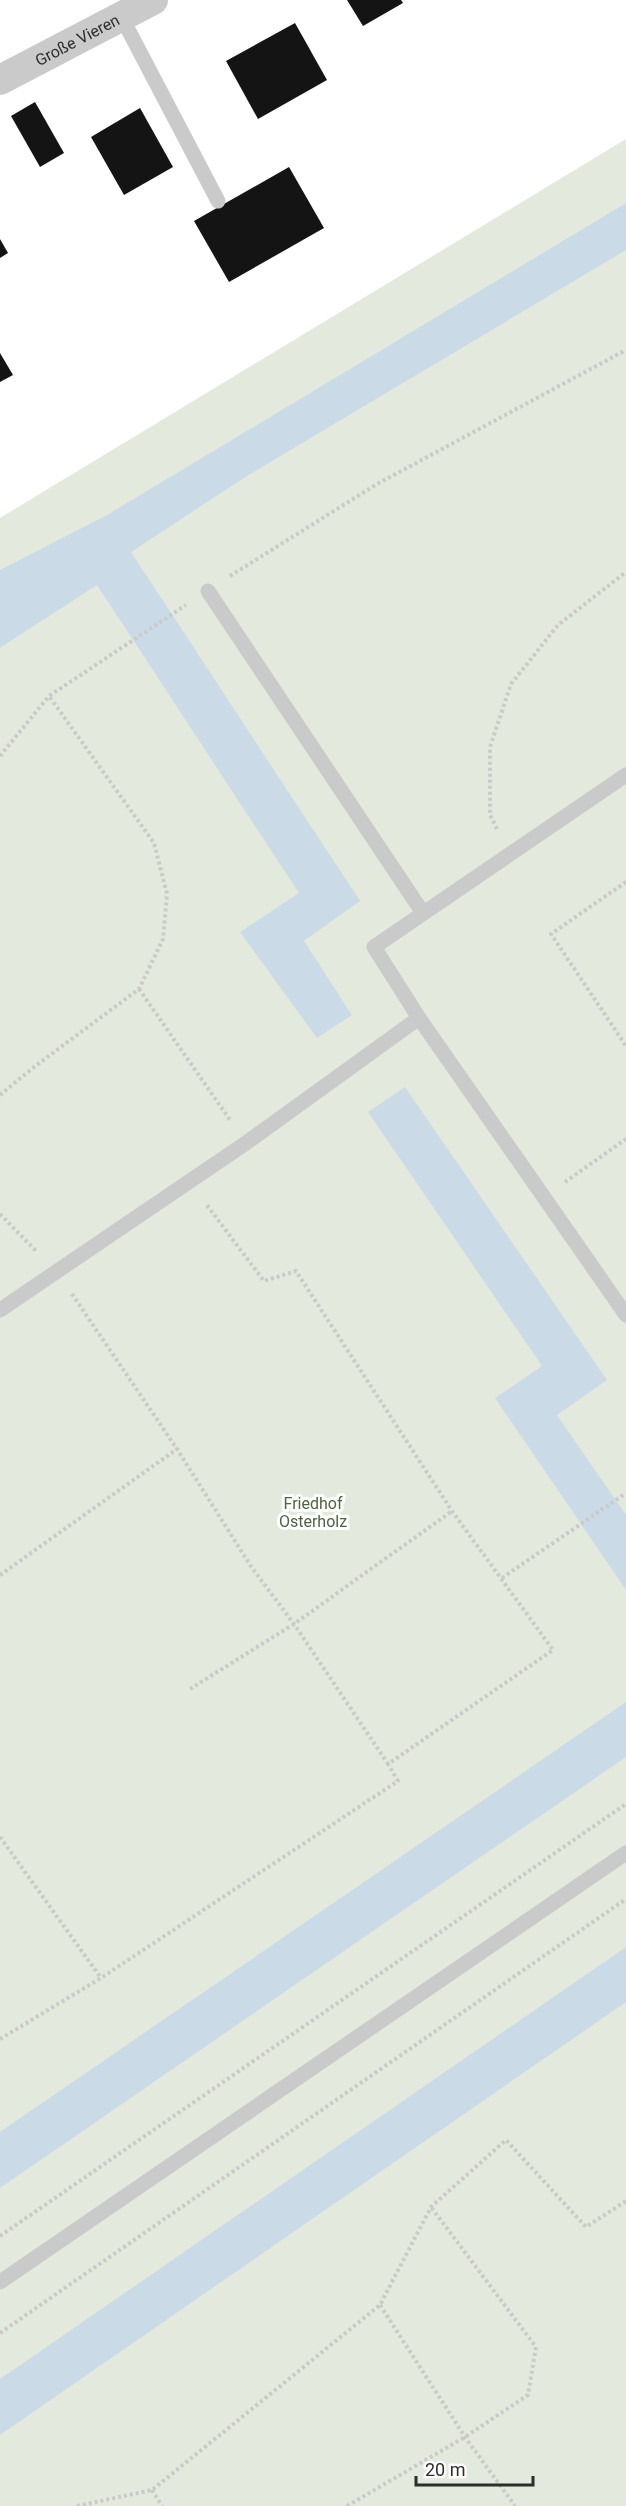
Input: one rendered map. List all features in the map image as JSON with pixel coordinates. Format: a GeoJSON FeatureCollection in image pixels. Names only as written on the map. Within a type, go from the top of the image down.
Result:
{"type":"FeatureCollection","features":[{"type":"Feature","properties":{"kind":"street","name":"Große Vieren"},"geometry":{"type":"LineString","coordinates":[[0,80],[153,0]]}},
{"type":"Feature","properties":{"kind":"lane"},"geometry":{"type":"LineString","coordinates":[[121,16],[218,201]]}},
{"type":"Feature","properties":{"kind":"lane"},"geometry":{"type":"LineString","coordinates":[[208,591],[423,913]]}},
{"type":"Feature","properties":{"kind":"lane"},"geometry":{"type":"LineString","coordinates":[[626,775],[374,947],[418,1018],[626,1315]]}},
{"type":"Feature","properties":{"kind":"lane"},"geometry":{"type":"LineString","coordinates":[[0,1310],[246,1143],[418,1018]]}},
{"type":"Feature","properties":{"kind":"lane"},"geometry":{"type":"LineString","coordinates":[[0,2282],[626,1853]]}},
{"type":"Feature","properties":{"kind":"path"},"geometry":{"type":"LineString","coordinates":[[0,756],[49,696],[208,591],[377,484],[626,350]]}},
{"type":"Feature","properties":{"kind":"path"},"geometry":{"type":"LineString","coordinates":[[510,854],[490,815],[490,747],[511,684],[558,625],[626,572]]}},
{"type":"Feature","properties":{"kind":"path"},"geometry":{"type":"LineString","coordinates":[[0,1095],[34,1067],[140,990],[163,939],[167,894],[154,843],[49,696]]}},
{"type":"Feature","properties":{"kind":"path"},"geometry":{"type":"LineString","coordinates":[[626,882],[551,934],[626,1046]]}},
{"type":"Feature","properties":{"kind":"path"},"geometry":{"type":"LineString","coordinates":[[140,990],[246,1143]]}},
{"type":"Feature","properties":{"kind":"path"},"geometry":{"type":"LineString","coordinates":[[544,1196],[626,1138]]}},
{"type":"Feature","properties":{"kind":"path"},"geometry":{"type":"LineString","coordinates":[[189,1182],[264,1281],[296,1271],[452,1511],[552,1650],[388,1764]]}},
{"type":"Feature","properties":{"kind":"path"},"geometry":{"type":"LineString","coordinates":[[0,1214],[57,1271],[177,1449],[252,1568],[294,1624],[398,1781],[101,1977],[2,2038],[0,2031]]}},
{"type":"Feature","properties":{"kind":"path"},"geometry":{"type":"LineString","coordinates":[[0,1575],[177,1449]]}},
{"type":"Feature","properties":{"kind":"path"},"geometry":{"type":"LineString","coordinates":[[502,1578],[626,1493]]}},
{"type":"Feature","properties":{"kind":"path"},"geometry":{"type":"LineString","coordinates":[[190,1689],[294,1624],[452,1511]]}},
{"type":"Feature","properties":{"kind":"path"},"geometry":{"type":"LineString","coordinates":[[0,2236],[626,1804]]}},
{"type":"Feature","properties":{"kind":"path"},"geometry":{"type":"LineString","coordinates":[[0,1837],[101,1977]]}},
{"type":"Feature","properties":{"kind":"path"},"geometry":{"type":"LineString","coordinates":[[0,2333],[626,1899]]}},
{"type":"Feature","properties":{"kind":"path"},"geometry":{"type":"LineString","coordinates":[[77,2506],[152,2490],[380,2305],[431,2207],[506,2140],[586,2227],[626,2201]]}},
{"type":"Feature","properties":{"kind":"path"},"geometry":{"type":"LineString","coordinates":[[347,2506],[465,2437],[528,2395],[536,2347],[431,2207]]}},
{"type":"Feature","properties":{"kind":"path"},"geometry":{"type":"LineString","coordinates":[[380,2305],[465,2437],[515,2506]]}},
{"type":"Feature","properties":{"kind":"path"},"geometry":{"type":"LineString","coordinates":[[152,2490],[162,2506]]}},
{"type":"Feature","properties":{"kind":"green space","name":"Friedhof Osterholz"},"geometry":{"type":"Polygon","coordinates":[[[626,139],[626,2506],[0,2506],[0,518],[626,139]]]}},
{"type":"Feature","properties":{"kind":"water"},"geometry":{"type":"Polygon","coordinates":[[[626,203],[626,250],[247,476],[131,552],[360,901],[304,941],[352,1015],[317,1038],[240,932],[299,893],[97,585],[0,648],[0,570],[107,515],[626,203]]]}},
{"type":"Feature","properties":{"kind":"water"},"geometry":{"type":"Polygon","coordinates":[[[405,1087],[607,1380],[557,1415],[626,1515],[626,1590],[495,1398],[542,1366],[368,1112],[405,1087]]]}},
{"type":"Feature","properties":{"kind":"water"},"geometry":{"type":"Polygon","coordinates":[[[626,1702],[626,1757],[0,2188],[0,2132],[626,1702]]]}},
{"type":"Feature","properties":{"kind":"water"},"geometry":{"type":"Polygon","coordinates":[[[626,1947],[626,2002],[0,2435],[0,2379],[626,1947]]]}},
{"type":"Feature","properties":{"kind":"building"},"geometry":{"type":"Polygon","coordinates":[[[347,0],[401,0],[403,3],[363,26],[347,0]]]}},
{"type":"Feature","properties":{"kind":"building"},"geometry":{"type":"Polygon","coordinates":[[[295,23],[327,80],[258,119],[226,61],[295,23]]]}},
{"type":"Feature","properties":{"kind":"building"},"geometry":{"type":"Polygon","coordinates":[[[35,102],[64,153],[40,167],[11,116],[35,102]]]}},
{"type":"Feature","properties":{"kind":"building"},"geometry":{"type":"Polygon","coordinates":[[[140,108],[173,167],[124,195],[91,137],[140,108]]]}},
{"type":"Feature","properties":{"kind":"building"},"geometry":{"type":"Polygon","coordinates":[[[289,167],[324,228],[229,282],[194,221],[289,167]]]}},
{"type":"Feature","properties":{"kind":"building"},"geometry":{"type":"Polygon","coordinates":[[[0,239],[8,253],[0,258],[0,239]]]}},
{"type":"Feature","properties":{"kind":"building"},"geometry":{"type":"Polygon","coordinates":[[[0,353],[13,375],[0,382],[0,353]]]}}]}
